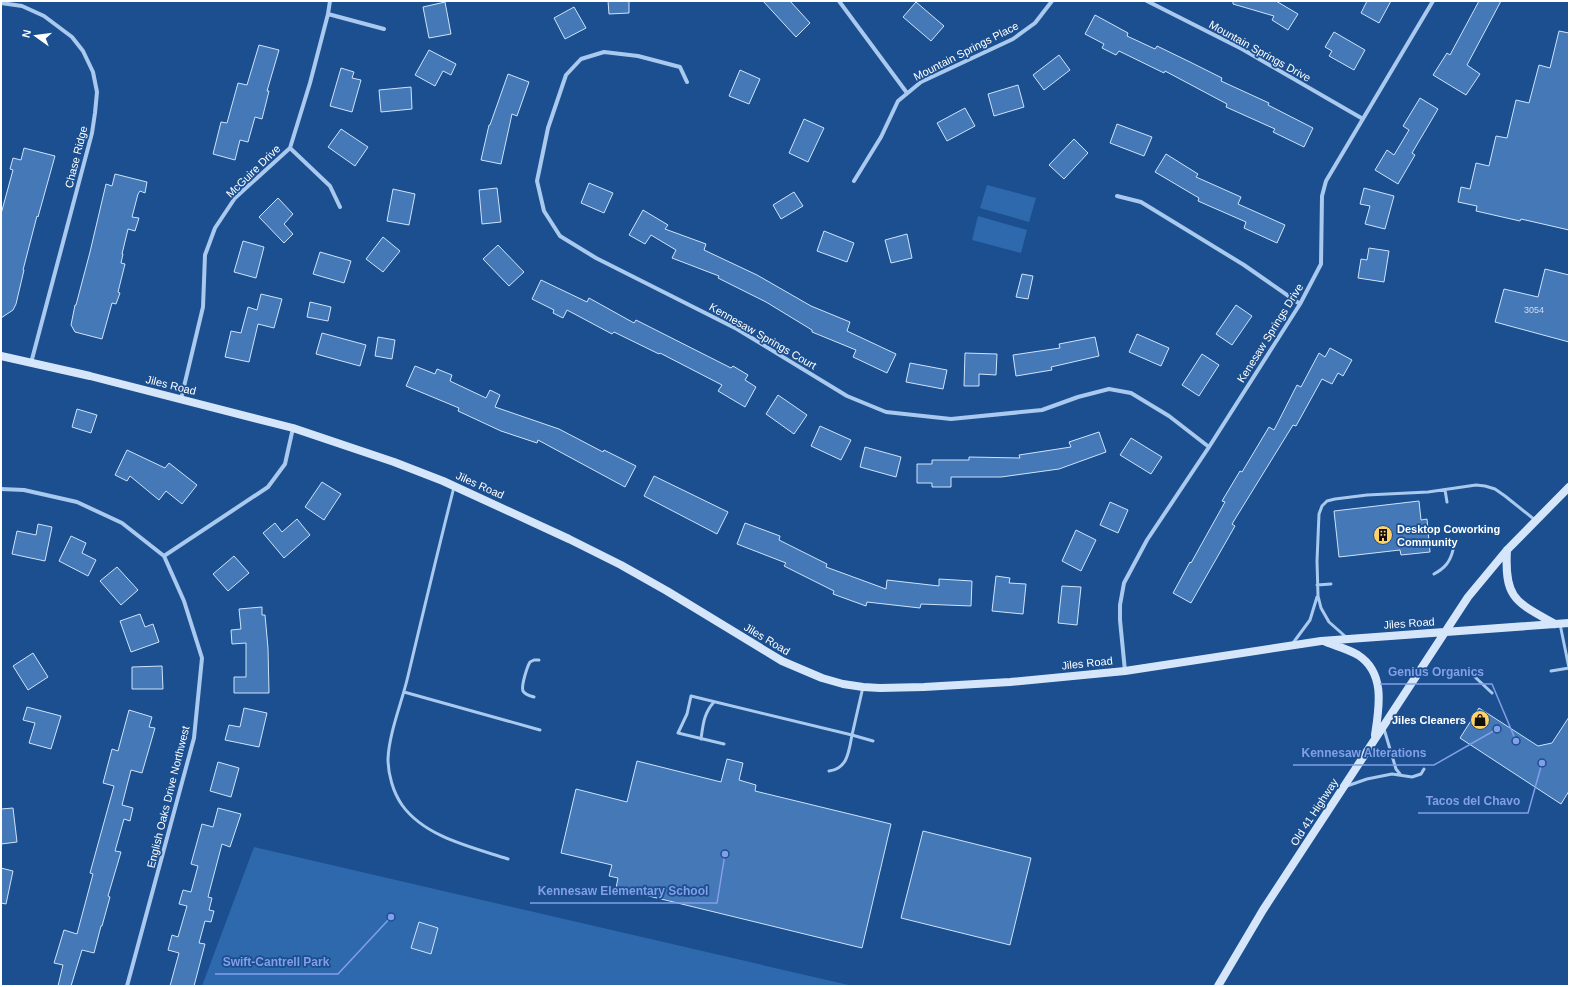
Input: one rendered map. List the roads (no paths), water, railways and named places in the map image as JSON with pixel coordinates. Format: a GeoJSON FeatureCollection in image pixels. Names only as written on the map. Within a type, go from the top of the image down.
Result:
{"type":"FeatureCollection","features":[{"type":"Feature","properties":{"kind":"street","name":"McGuire Drive"},"geometry":{"type":"LineString","coordinates":[[181,399],[203,307],[205,255],[215,228],[235,198],[290,148],[310,83],[330,1]]}},
{"type":"Feature","properties":{"kind":"street"},"geometry":{"type":"LineString","coordinates":[[840,1],[907,93]]}},
{"type":"Feature","properties":{"kind":"street","name":"Mountain Springs Place"},"geometry":{"type":"LineString","coordinates":[[854,181],[881,137],[898,101],[921,82],[1013,39],[1035,23],[1052,1]]}},
{"type":"Feature","properties":{"kind":"street","name":"Mountain Springs Drive"},"geometry":{"type":"LineString","coordinates":[[1147,1],[1242,49],[1363,119]]}},
{"type":"Feature","properties":{"kind":"street","name":"Kenesaw Springs Drive"},"geometry":{"type":"LineString","coordinates":[[1124,671],[1120,605],[1124,583],[1147,540],[1300,304],[1321,264],[1322,196],[1326,181],[1433,1]]}},
{"type":"Feature","properties":{"kind":"street","name":"Chase Ridge"},"geometry":{"type":"LineString","coordinates":[[1,3],[22,6],[44,16],[72,37],[83,52],[93,72],[96,92],[92,133],[31,363]]}},
{"type":"Feature","properties":{"kind":"street"},"geometry":{"type":"LineString","coordinates":[[328,14],[384,29]]}},
{"type":"Feature","properties":{"kind":"street","name":"Kennesaw Springs Court"},"geometry":{"type":"LineString","coordinates":[[687,82],[680,67],[638,56],[604,52],[581,59],[566,75],[548,128],[537,181],[544,211],[560,236],[596,258],[737,329],[847,396],[886,412],[951,419],[1042,410],[1078,397],[1109,390],[1131,393],[1169,416],[1209,446]]}},
{"type":"Feature","properties":{"kind":"street"},"geometry":{"type":"LineString","coordinates":[[290,148],[330,186],[340,207]]}},
{"type":"Feature","properties":{"kind":"street"},"geometry":{"type":"LineString","coordinates":[[1117,196],[1141,202],[1244,265],[1300,304]]}},
{"type":"Feature","properties":{"kind":"street","name":"Jiles Road"},"geometry":{"type":"LineString","coordinates":[[1,356],[181,399],[293,428],[394,462],[454,486],[562,535],[621,565],[667,591],[782,662],[822,678],[863,687],[924,687],[1003,683],[1124,671],[1323,640],[1569,623]]}},
{"type":"Feature","properties":{"kind":"street"},"geometry":{"type":"LineString","coordinates":[[164,556],[268,487],[285,464],[293,428]]}},
{"type":"Feature","properties":{"kind":"street","name":"Old 41 Highway"},"geometry":{"type":"LineString","coordinates":[[1218,986],[1263,910],[1468,597],[1507,550],[1569,487]]}},
{"type":"Feature","properties":{"kind":"street","name":"English Oaks Drive Northwest"},"geometry":{"type":"LineString","coordinates":[[1,489],[24,490],[77,502],[122,523],[164,556],[184,601],[202,658],[194,738],[127,986]]}},
{"type":"Feature","properties":{"kind":"street"},"geometry":{"type":"LineString","coordinates":[[1507,550],[1506,576],[1511,592],[1522,604],[1558,624]]}},
{"type":"Feature","properties":{"kind":"street"},"geometry":{"type":"LineString","coordinates":[[1323,640],[1358,655],[1374,672],[1378,685],[1380,702],[1375,739]]}},
{"type":"Feature","properties":{"kind":"lane"},"geometry":{"type":"LineString","coordinates":[[1348,639],[1329,622],[1321,608],[1318,596],[1319,514],[1322,506],[1327,501],[1367,495],[1428,492],[1476,485],[1495,489],[1535,520]]}},
{"type":"Feature","properties":{"kind":"lane"},"geometry":{"type":"LineString","coordinates":[[454,486],[390,744],[388,759],[389,772],[399,800],[417,821],[440,836],[508,859]]}},
{"type":"Feature","properties":{"kind":"lane"},"geometry":{"type":"LineString","coordinates":[[1445,490],[1447,502]]}},
{"type":"Feature","properties":{"kind":"lane"},"geometry":{"type":"LineString","coordinates":[[1434,574],[1447,565],[1454,550]]}},
{"type":"Feature","properties":{"kind":"lane"},"geometry":{"type":"LineString","coordinates":[[1317,585],[1331,584]]}},
{"type":"Feature","properties":{"kind":"lane"},"geometry":{"type":"LineString","coordinates":[[1291,645],[1310,620],[1318,596]]}},
{"type":"Feature","properties":{"kind":"lane"},"geometry":{"type":"LineString","coordinates":[[1551,671],[1569,668],[1558,624]]}},
{"type":"Feature","properties":{"kind":"lane"},"geometry":{"type":"LineString","coordinates":[[534,696],[525,693],[523,690],[523,685],[530,662],[539,660]]}},
{"type":"Feature","properties":{"kind":"lane"},"geometry":{"type":"LineString","coordinates":[[1475,677],[1492,693]]}},
{"type":"Feature","properties":{"kind":"lane"},"geometry":{"type":"LineString","coordinates":[[829,771],[836,770],[848,757],[863,687]]}},
{"type":"Feature","properties":{"kind":"lane"},"geometry":{"type":"LineString","coordinates":[[404,692],[540,730]]}},
{"type":"Feature","properties":{"kind":"lane"},"geometry":{"type":"LineString","coordinates":[[724,744],[678,733],[683,726],[691,696],[873,741]]}},
{"type":"Feature","properties":{"kind":"lane"},"geometry":{"type":"LineString","coordinates":[[701,738],[704,720],[708,709],[714,702]]}},
{"type":"Feature","properties":{"kind":"lane"},"geometry":{"type":"LineString","coordinates":[[1383,727],[1396,769],[1400,774]]}},
{"type":"Feature","properties":{"kind":"lane"},"geometry":{"type":"LineString","coordinates":[[1343,787],[1367,779],[1388,775],[1400,774],[1412,777],[1417,776],[1421,774],[1424,769]]}},
{"type":"Feature","properties":{"kind":"place","name":"Desktop Coworking Community"},"geometry":{"type":"Point","coordinates":[1383,535]}},
{"type":"Feature","properties":{"kind":"place","name":"Jiles Cleaners"},"geometry":{"type":"Point","coordinates":[1480,720]}},
{"type":"Feature","properties":{"kind":"place","name":"Kennesaw Alterations"},"geometry":{"type":"Point","coordinates":[1497,729]}},
{"type":"Feature","properties":{"kind":"place","name":"Genius Organics"},"geometry":{"type":"Point","coordinates":[1516,741]}},
{"type":"Feature","properties":{"kind":"place","name":"Tacos del Chavo"},"geometry":{"type":"Point","coordinates":[1542,763]}},
{"type":"Feature","properties":{"kind":"place","name":"Kennesaw Elementary School"},"geometry":{"type":"Point","coordinates":[725,854]}},
{"type":"Feature","properties":{"kind":"place","name":"Swift-Cantrell Park"},"geometry":{"type":"Point","coordinates":[391,917]}}]}
